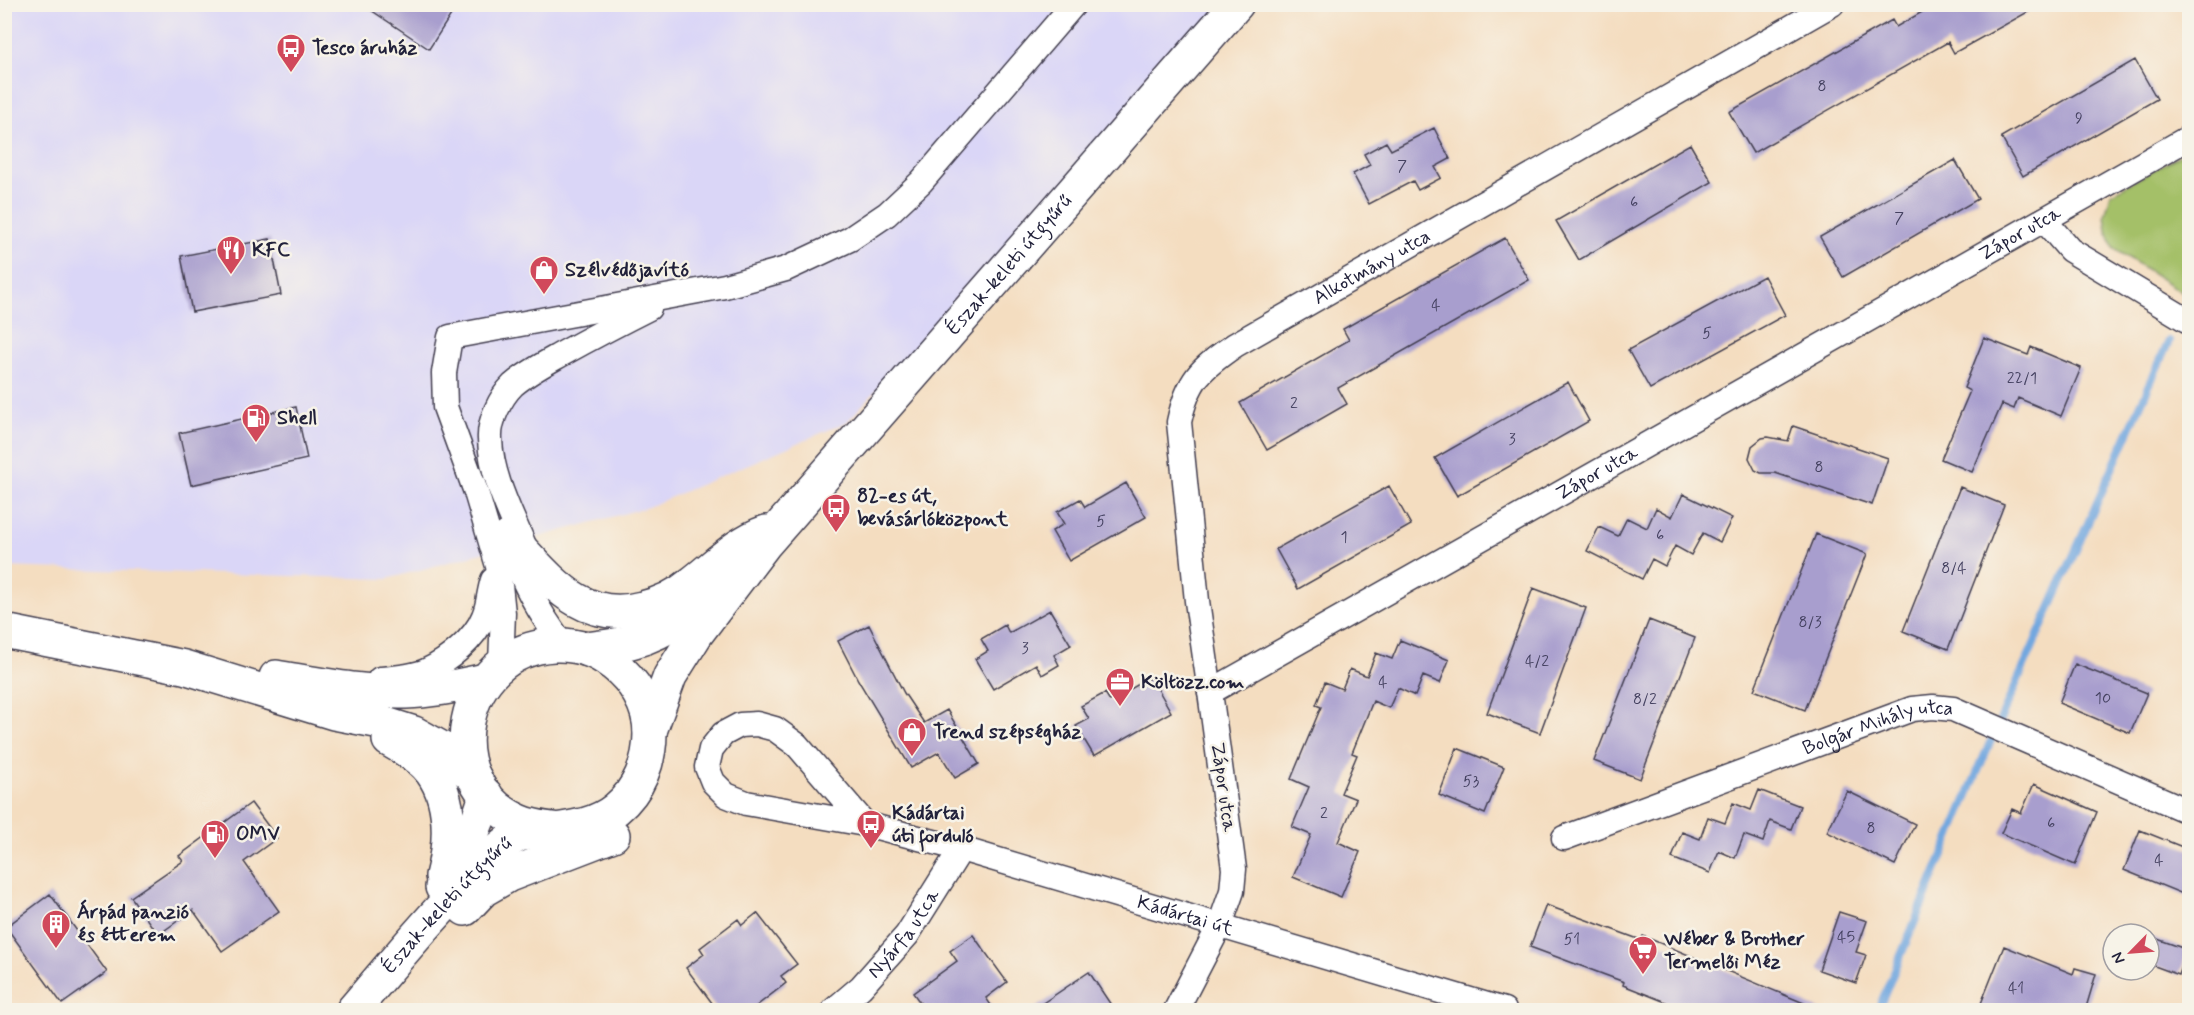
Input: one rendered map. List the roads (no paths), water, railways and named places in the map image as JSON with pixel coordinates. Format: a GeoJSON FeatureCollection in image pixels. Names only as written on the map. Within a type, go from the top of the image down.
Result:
{"type":"FeatureCollection","features":[{"type":"Feature","properties":{"kind":"main road","name":"Észak-keleti útgyűrű"},"geometry":{"type":"LineString","coordinates":[[781,526],[1238,4]]}},
{"type":"Feature","properties":{"kind":"main road"},"geometry":{"type":"LineString","coordinates":[[512,554],[544,575],[572,598],[597,610],[629,612],[658,604],[686,589],[749,538],[781,526]]}},
{"type":"Feature","properties":{"kind":"main road"},"geometry":{"type":"LineString","coordinates":[[184,667],[212,667],[357,690],[406,692],[445,688],[493,672],[520,652],[541,646],[627,644],[660,631],[681,618],[781,526]]}},
{"type":"Feature","properties":{"kind":"main road"},"geometry":{"type":"LineString","coordinates":[[650,731],[669,676],[697,633],[781,526]]}},
{"type":"Feature","properties":{"kind":"main road"},"geometry":{"type":"LineString","coordinates":[[368,1011],[395,986],[483,890],[509,875],[612,836],[633,823],[649,806],[661,786],[669,764],[681,698],[704,653],[770,567],[781,526]]}},
{"type":"Feature","properties":{"kind":"main road"},"geometry":{"type":"LineString","coordinates":[[4,631],[184,667],[334,713],[376,721],[414,733],[441,748],[481,786],[501,810],[519,821],[559,830],[579,827],[599,820],[616,809],[632,793],[643,774],[649,753],[650,731],[646,709],[637,688],[623,671],[605,658],[574,647]]}},
{"type":"Feature","properties":{"kind":"main road"},"geometry":{"type":"LineString","coordinates":[[481,786],[468,758],[466,738],[471,707],[493,672]]}},
{"type":"Feature","properties":{"kind":"main road"},"geometry":{"type":"LineString","coordinates":[[334,713],[405,749],[432,773],[447,810],[449,834],[447,857],[435,896]]}},
{"type":"Feature","properties":{"kind":"main road","name":"Észak-keleti útgyűrű"},"geometry":{"type":"LineString","coordinates":[[340,1011],[458,866],[478,824],[481,786]]}},
{"type":"Feature","properties":{"kind":"main road","name":"Észak-keleti útgyűrű"},"geometry":{"type":"LineString","coordinates":[[353,1011],[449,900],[489,858],[519,835],[559,830]]}},
{"type":"Feature","properties":{"kind":"street"},"geometry":{"type":"LineString","coordinates":[[574,647],[540,615],[512,554],[476,492],[445,407],[444,373],[450,337],[725,286],[786,269],[850,239],[887,214],[921,182],[1074,4]]}},
{"type":"Feature","properties":{"kind":"street","name":"Alkotmány utca"},"geometry":{"type":"LineString","coordinates":[[1210,692],[1197,601],[1179,422],[1184,398],[1195,378],[1235,345],[1832,4]]}},
{"type":"Feature","properties":{"kind":"street","name":"Zápor utca"},"geometry":{"type":"LineString","coordinates":[[1176,1011],[1220,925],[1232,891],[1234,869],[1210,692],[2190,137]]}},
{"type":"Feature","properties":{"kind":"street"},"geometry":{"type":"LineString","coordinates":[[2044,220],[2070,250],[2190,322]]}},
{"type":"Feature","properties":{"kind":"street"},"geometry":{"type":"LineString","coordinates":[[493,672],[512,554],[490,437],[493,419],[501,402],[512,387],[526,375],[586,340],[674,295]]}},
{"type":"Feature","properties":{"kind":"street"},"geometry":{"type":"LineString","coordinates":[[357,690],[373,679],[399,678],[426,671],[453,653],[470,637],[484,616],[489,591],[512,554]]}},
{"type":"Feature","properties":{"kind":"street","name":"Bolgár Mihály utca"},"geometry":{"type":"LineString","coordinates":[[1564,838],[1912,709],[1933,707],[1953,709],[2190,812]]}},
{"type":"Feature","properties":{"kind":"street","name":"Kádártai út"},"geometry":{"type":"LineString","coordinates":[[865,824],[797,745],[775,729],[757,724],[740,725],[723,734],[711,749],[707,767],[712,782],[726,795],[746,803],[865,824],[961,849],[1504,1011]]}},
{"type":"Feature","properties":{"kind":"street","name":"Nyárfa utca"},"geometry":{"type":"LineString","coordinates":[[834,1011],[869,979],[907,935],[961,849]]}},
{"type":"Feature","properties":{"kind":"waterway"},"geometry":{"type":"LineString","coordinates":[[1878,1010],[1985,754],[2169,341]]}},
{"type":"Feature","properties":{"kind":"place","name":"Tesco áruház"},"geometry":{"type":"Point","coordinates":[291,74]}},
{"type":"Feature","properties":{"kind":"place","name":"KFC"},"geometry":{"type":"Point","coordinates":[231,276]}},
{"type":"Feature","properties":{"kind":"place","name":"Szélvédőjavító"},"geometry":{"type":"Point","coordinates":[544,296]}},
{"type":"Feature","properties":{"kind":"place","name":"Shell"},"geometry":{"type":"Point","coordinates":[256,444]}},
{"type":"Feature","properties":{"kind":"place","name":"82-es út, bevásárlóközpont"},"geometry":{"type":"Point","coordinates":[836,534]}},
{"type":"Feature","properties":{"kind":"place","name":"Költözz.com"},"geometry":{"type":"Point","coordinates":[1120,708]}},
{"type":"Feature","properties":{"kind":"place","name":"Trend szépségház"},"geometry":{"type":"Point","coordinates":[912,758]}},
{"type":"Feature","properties":{"kind":"place","name":"Kádártai úti forduló"},"geometry":{"type":"Point","coordinates":[871,850]}},
{"type":"Feature","properties":{"kind":"place","name":"OMV"},"geometry":{"type":"Point","coordinates":[215,860]}},
{"type":"Feature","properties":{"kind":"place","name":"Árpád panzió és étterem"},"geometry":{"type":"Point","coordinates":[56,950]}},
{"type":"Feature","properties":{"kind":"place","name":"Wéber & Brother Termelői Méz"},"geometry":{"type":"Point","coordinates":[1643,976]}}]}
